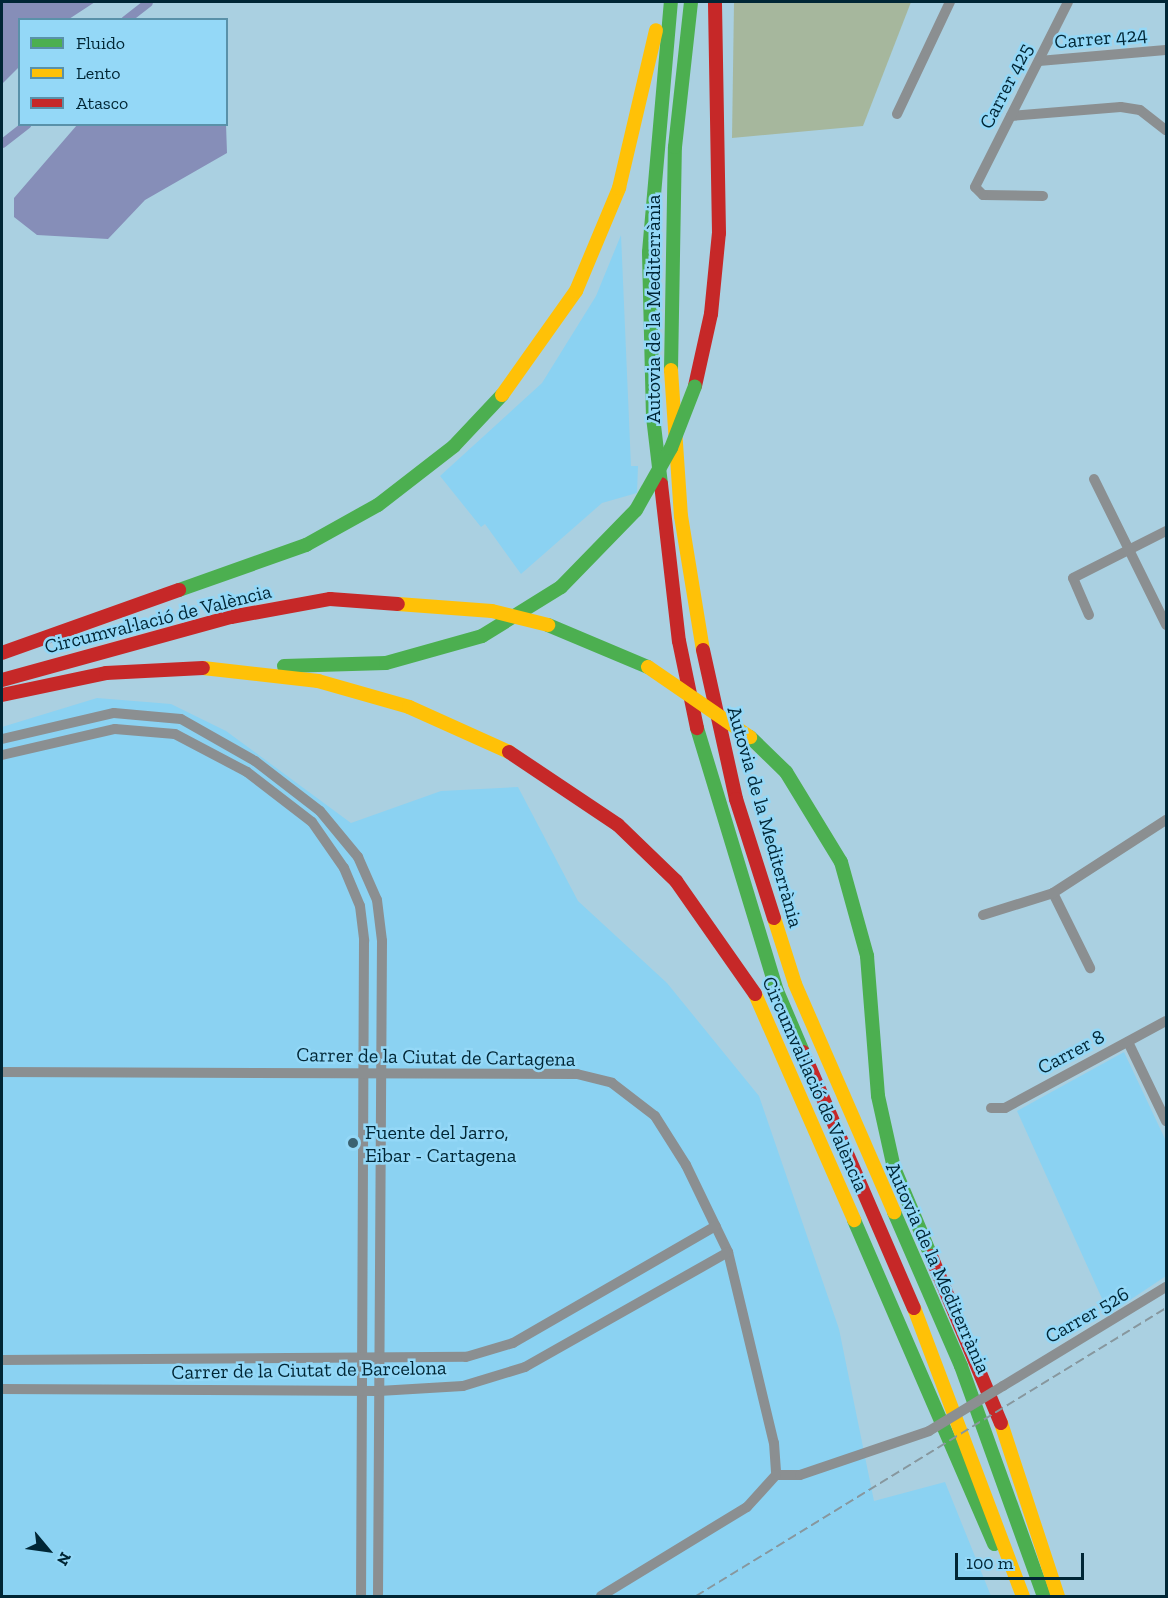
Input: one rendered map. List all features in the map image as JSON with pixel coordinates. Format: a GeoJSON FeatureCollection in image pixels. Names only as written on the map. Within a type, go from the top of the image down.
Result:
{"type":"FeatureCollection","features":[{"type":"Feature","properties":{"kind":"highway"},"geometry":{"type":"LineString","coordinates":[[2,653],[306,545],[378,505],[470,430],[544,344],[601,238],[625,165],[662,2]]}},
{"type":"Feature","properties":{"kind":"highway","name":"Autovia de la Mediterrània"},"geometry":{"type":"LineString","coordinates":[[671,2],[649,252],[652,417],[679,641],[703,755],[777,991],[946,1384],[1023,1596]]}},
{"type":"Feature","properties":{"kind":"highway","name":"Autovia de la Mediterrània"},"geometry":{"type":"LineString","coordinates":[[691,2],[675,147],[669,337],[681,516],[711,699],[736,799],[795,984],[960,1366],[1044,1596]]}},
{"type":"Feature","properties":{"kind":"highway"},"geometry":{"type":"LineString","coordinates":[[232,668],[386,663],[465,643],[544,600],[626,522],[671,448],[694,386],[711,314],[720,233],[715,2]]}},
{"type":"Feature","properties":{"kind":"highway","name":"Circumval·lació de València"},"geometry":{"type":"LineString","coordinates":[[2,680],[231,617],[330,599],[492,611],[548,625],[648,668],[750,737],[786,772],[841,862],[867,956],[878,1096],[894,1168],[1010,1443],[1058,1596]]}},
{"type":"Feature","properties":{"kind":"highway","name":"Circumval·lació de València"},"geometry":{"type":"LineString","coordinates":[[2,695],[106,673],[232,668],[318,681],[409,707],[481,735],[560,781],[618,825],[676,881],[759,999],[925,1380],[1012,1596]]}},
{"type":"Feature","properties":{"kind":"street"},"geometry":{"type":"LineString","coordinates":[[897,114],[950,2]]}},
{"type":"Feature","properties":{"kind":"street","name":"Carrer 425"},"geometry":{"type":"LineString","coordinates":[[1043,196],[983,195],[975,187],[1068,2]]}},
{"type":"Feature","properties":{"kind":"street","name":"Carrer 424"},"geometry":{"type":"LineString","coordinates":[[1039,61],[1167,50]]}},
{"type":"Feature","properties":{"kind":"street"},"geometry":{"type":"LineString","coordinates":[[1011,116],[1121,106],[1140,110],[1167,130]]}},
{"type":"Feature","properties":{"kind":"street"},"geometry":{"type":"LineString","coordinates":[[1094,479],[1167,625]]}},
{"type":"Feature","properties":{"kind":"street"},"geometry":{"type":"LineString","coordinates":[[1089,615],[1072,578],[1167,531]]}},
{"type":"Feature","properties":{"kind":"street"},"geometry":{"type":"LineString","coordinates":[[2,740],[114,713],[181,719],[255,761],[320,811],[358,857],[377,900],[381,1074],[378,1596]]}},
{"type":"Feature","properties":{"kind":"street"},"geometry":{"type":"LineString","coordinates":[[2,755],[115,729],[175,734],[247,772],[312,822],[344,868],[360,906],[364,1074],[362,1596]]}},
{"type":"Feature","properties":{"kind":"street"},"geometry":{"type":"LineString","coordinates":[[983,915],[1053,893],[1167,820]]}},
{"type":"Feature","properties":{"kind":"street"},"geometry":{"type":"LineString","coordinates":[[1053,893],[1090,968]]}},
{"type":"Feature","properties":{"kind":"street","name":"Carrer 8"},"geometry":{"type":"LineString","coordinates":[[991,1108],[1005,1108],[1167,1022]]}},
{"type":"Feature","properties":{"kind":"street"},"geometry":{"type":"LineString","coordinates":[[1128,1042],[1165,1115]]}},
{"type":"Feature","properties":{"kind":"street","name":"Carrer de la Ciutat de Cartagena"},"geometry":{"type":"LineString","coordinates":[[2,1072],[576,1074],[612,1083],[655,1116],[728,1252],[769,1419],[776,1474]]}},
{"type":"Feature","properties":{"kind":"street","name":"Carrer de la Ciutat de Barcelona"},"geometry":{"type":"LineString","coordinates":[[2,1360],[380,1362],[466,1357],[513,1343],[716,1226]]}},
{"type":"Feature","properties":{"kind":"street","name":"Carrer de la Ciutat de Barcelona"},"geometry":{"type":"LineString","coordinates":[[2,1389],[380,1391],[463,1386],[525,1367],[728,1252]]}},
{"type":"Feature","properties":{"kind":"street","name":"Carrer 526"},"geometry":{"type":"LineString","coordinates":[[776,1474],[800,1475],[929,1431],[1024,1371],[1089,1336],[1167,1287]]}},
{"type":"Feature","properties":{"kind":"street"},"geometry":{"type":"LineString","coordinates":[[601,1596],[747,1507],[776,1474]]}},
{"type":"Feature","properties":{"kind":"shaded area"},"geometry":{"type":"Polygon","coordinates":[[[2,2],[95,2],[71,18],[18,18],[18,68],[2,84],[2,2]]]}},
{"type":"Feature","properties":{"kind":"shaded area"},"geometry":{"type":"Polygon","coordinates":[[[76,126],[226,126],[227,153],[145,200],[108,239],[37,235],[14,217],[14,198],[76,126]]]}},
{"type":"Feature","properties":{"kind":"shaded area"},"geometry":{"type":"Polygon","coordinates":[[[621,235],[631,466],[638,466],[637,493],[602,503],[521,574],[485,524],[481,527],[440,476],[542,383],[596,296],[621,235]]]}},
{"type":"Feature","properties":{"kind":"shaded area"},"geometry":{"type":"Polygon","coordinates":[[[97,698],[171,704],[226,731],[351,823],[441,791],[518,787],[578,901],[667,983],[759,1096],[839,1329],[874,1501],[945,1482],[991,1596],[2,1596],[2,727],[97,698]]]}},
{"type":"Feature","properties":{"kind":"shaded area"},"geometry":{"type":"Polygon","coordinates":[[[1124,1052],[1166,1141],[1166,1276],[1109,1314],[1017,1111],[1124,1052]]]}},
{"type":"Feature","properties":{"kind":"green space"},"geometry":{"type":"Polygon","coordinates":[[[734,2],[911,2],[863,126],[732,138],[734,2]]]}},
{"type":"Feature","properties":{"kind":"waterway"},"geometry":{"type":"LineString","coordinates":[[128,18],[148,2]]}},
{"type":"Feature","properties":{"kind":"waterway"},"geometry":{"type":"LineString","coordinates":[[2,143],[23,126]]}},
{"type":"Feature","properties":{"kind":"railway"},"geometry":{"type":"LineString","coordinates":[[696,1596],[1166,1308]]}},
{"type":"Feature","properties":{"kind":"traffic: fast"},"geometry":{"type":"LineString","coordinates":[[661,484],[653,417],[649,252],[671,2]]}},
{"type":"Feature","properties":{"kind":"traffic: fast"},"geometry":{"type":"LineString","coordinates":[[671,370],[675,147],[691,2]]}},
{"type":"Feature","properties":{"kind":"traffic: fast"},"geometry":{"type":"LineString","coordinates":[[636,510],[671,448],[695,386]]}},
{"type":"Feature","properties":{"kind":"traffic: fast"},"geometry":{"type":"LineString","coordinates":[[179,590],[306,545],[378,505],[454,446],[502,395]]}},
{"type":"Feature","properties":{"kind":"traffic: fast"},"geometry":{"type":"LineString","coordinates":[[284,666],[386,663],[482,636],[561,587],[636,510]]}},
{"type":"Feature","properties":{"kind":"traffic: fast"},"geometry":{"type":"LineString","coordinates":[[548,625],[648,667]]}},
{"type":"Feature","properties":{"kind":"traffic: fast"},"geometry":{"type":"LineString","coordinates":[[697,728],[777,991],[803,1052]]}},
{"type":"Feature","properties":{"kind":"traffic: fast"},"geometry":{"type":"LineString","coordinates":[[750,737],[786,772],[841,862],[867,956],[878,1096],[894,1168],[931,1256]]}},
{"type":"Feature","properties":{"kind":"traffic: fast"},"geometry":{"type":"LineString","coordinates":[[894,1212],[961,1366],[1044,1596]]}},
{"type":"Feature","properties":{"kind":"traffic: fast"},"geometry":{"type":"LineString","coordinates":[[854,1220],[994,1544]]}},
{"type":"Feature","properties":{"kind":"traffic: slow"},"geometry":{"type":"LineString","coordinates":[[502,395],[576,291],[619,188],[656,30]]}},
{"type":"Feature","properties":{"kind":"traffic: slow"},"geometry":{"type":"LineString","coordinates":[[671,370],[681,516],[703,650]]}},
{"type":"Feature","properties":{"kind":"traffic: slow"},"geometry":{"type":"LineString","coordinates":[[398,604],[492,611]]}},
{"type":"Feature","properties":{"kind":"traffic: slow"},"geometry":{"type":"LineString","coordinates":[[492,611],[548,625]]}},
{"type":"Feature","properties":{"kind":"traffic: slow"},"geometry":{"type":"LineString","coordinates":[[648,667],[750,737]]}},
{"type":"Feature","properties":{"kind":"traffic: slow"},"geometry":{"type":"LineString","coordinates":[[203,668],[318,681],[409,707],[509,752]]}},
{"type":"Feature","properties":{"kind":"traffic: slow"},"geometry":{"type":"LineString","coordinates":[[774,918],[795,984],[894,1212]]}},
{"type":"Feature","properties":{"kind":"traffic: slow"},"geometry":{"type":"LineString","coordinates":[[755,994],[854,1220]]}},
{"type":"Feature","properties":{"kind":"traffic: slow"},"geometry":{"type":"LineString","coordinates":[[914,1308],[1023,1596]]}},
{"type":"Feature","properties":{"kind":"traffic: slow"},"geometry":{"type":"LineString","coordinates":[[1001,1423],[1058,1596]]}},
{"type":"Feature","properties":{"kind":"traffic: jam"},"geometry":{"type":"LineString","coordinates":[[695,386],[711,314],[719,233],[715,2]]}},
{"type":"Feature","properties":{"kind":"traffic: jam"},"geometry":{"type":"LineString","coordinates":[[661,484],[679,641],[697,728]]}},
{"type":"Feature","properties":{"kind":"traffic: jam"},"geometry":{"type":"LineString","coordinates":[[2,653],[179,590]]}},
{"type":"Feature","properties":{"kind":"traffic: jam"},"geometry":{"type":"LineString","coordinates":[[2,680],[231,617],[330,599],[398,604]]}},
{"type":"Feature","properties":{"kind":"traffic: jam"},"geometry":{"type":"LineString","coordinates":[[703,650],[736,799],[774,918]]}},
{"type":"Feature","properties":{"kind":"traffic: jam"},"geometry":{"type":"LineString","coordinates":[[2,695],[106,673],[203,668]]}},
{"type":"Feature","properties":{"kind":"traffic: jam"},"geometry":{"type":"LineString","coordinates":[[509,752],[618,825],[676,881],[755,994]]}},
{"type":"Feature","properties":{"kind":"traffic: jam"},"geometry":{"type":"LineString","coordinates":[[803,1052],[914,1308]]}},
{"type":"Feature","properties":{"kind":"traffic: jam"},"geometry":{"type":"LineString","coordinates":[[931,1256],[1001,1423]]}},
{"type":"Feature","properties":{"kind":"place","name":"Fuente del Jarro, Eibar - Cartagena"},"geometry":{"type":"Point","coordinates":[353,1143]}}]}
